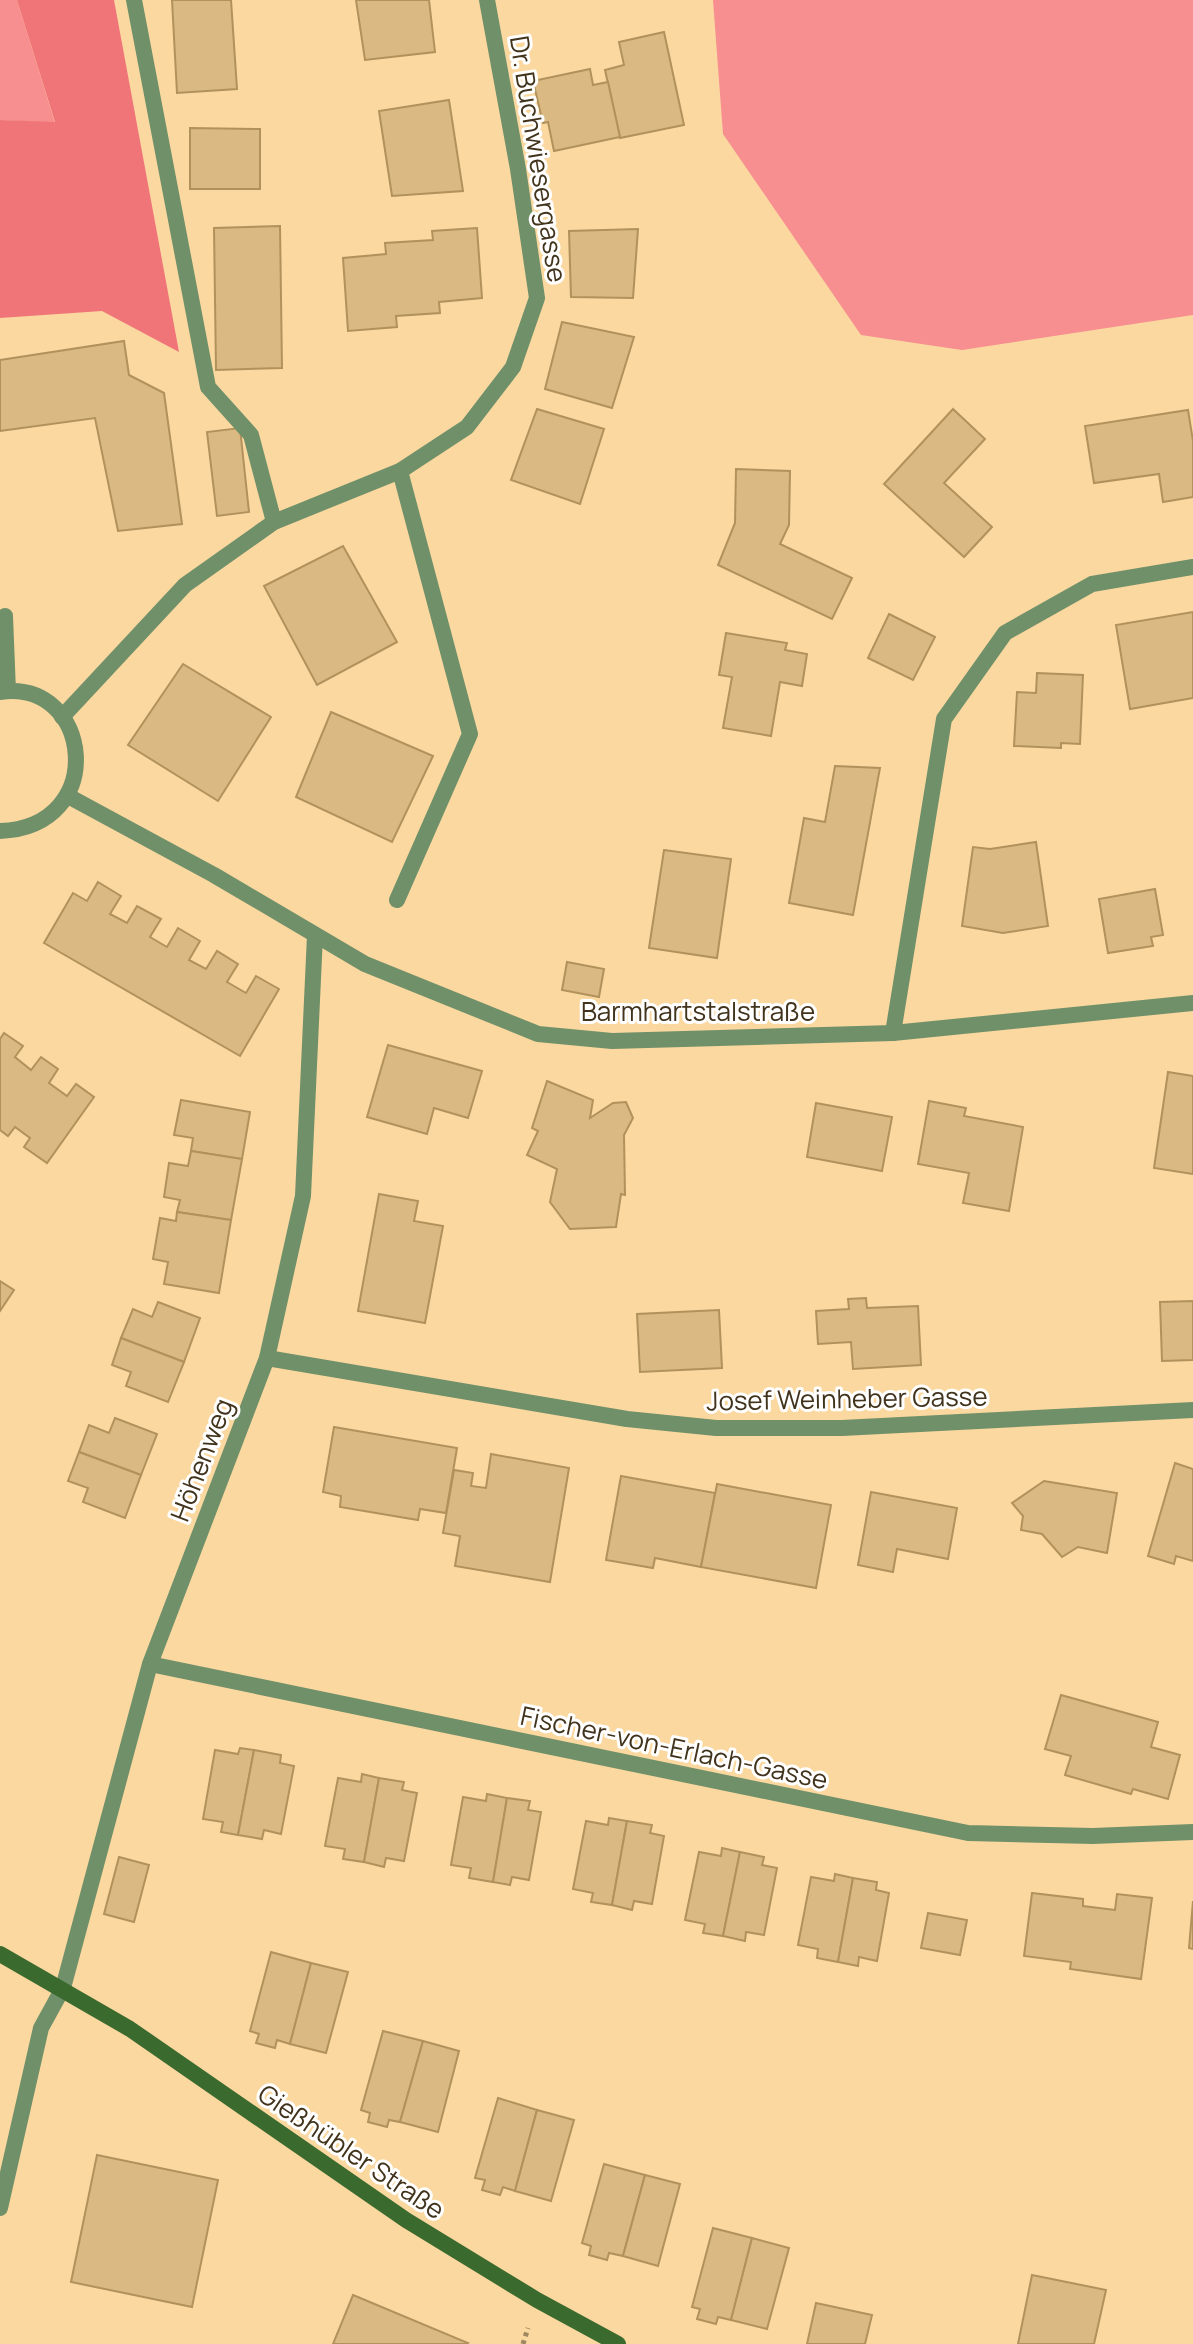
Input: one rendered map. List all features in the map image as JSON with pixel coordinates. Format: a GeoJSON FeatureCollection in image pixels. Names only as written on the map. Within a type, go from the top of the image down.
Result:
{"type":"FeatureCollection","features":[{"type":"Feature","properties":{"kind":"main road","name":"Gießhübler Straße"},"geometry":{"type":"LineString","coordinates":[[0,1954],[130,2029],[406,2220],[537,2300],[618,2344]]}},
{"type":"Feature","properties":{"kind":"street"},"geometry":{"type":"LineString","coordinates":[[134,0],[208,387],[251,435],[274,522]]}},
{"type":"Feature","properties":{"kind":"street","name":"Dr. Buchwiesergasse"},"geometry":{"type":"LineString","coordinates":[[62,717],[185,585],[274,522],[400,471],[467,427],[513,367],[537,298],[518,169],[487,0]]}},
{"type":"Feature","properties":{"kind":"street"},"geometry":{"type":"LineString","coordinates":[[397,900],[470,734],[400,471]]}},
{"type":"Feature","properties":{"kind":"street"},"geometry":{"type":"LineString","coordinates":[[893,1033],[944,719],[1005,633],[1092,584],[1193,567]]}},
{"type":"Feature","properties":{"kind":"street"},"geometry":{"type":"LineString","coordinates":[[0,831],[38,824],[68,796],[76,776],[78,755],[73,735],[62,717],[47,703],[29,694],[4,691],[5,616]]}},
{"type":"Feature","properties":{"kind":"street","name":"Barmhartstalstraße"},"geometry":{"type":"LineString","coordinates":[[68,796],[365,964],[538,1034],[612,1041],[893,1033],[1193,1003]]}},
{"type":"Feature","properties":{"kind":"street","name":"Höhenweg"},"geometry":{"type":"LineString","coordinates":[[0,2208],[41,2028],[63,1988],[150,1664],[267,1358],[303,1196],[315,935]]}},
{"type":"Feature","properties":{"kind":"street","name":"Josef Weinheber Gasse"},"geometry":{"type":"LineString","coordinates":[[267,1358],[627,1419],[716,1428],[842,1428],[1193,1410]]}},
{"type":"Feature","properties":{"kind":"street","name":"Fischer-von-Erlach-Gasse"},"geometry":{"type":"LineString","coordinates":[[150,1664],[968,1833],[1093,1836],[1193,1832]]}},
{"type":"Feature","properties":{"kind":"shaded area"},"geometry":{"type":"Polygon","coordinates":[[[0,0],[17,0],[55,123],[0,120],[0,0]]]}},
{"type":"Feature","properties":{"kind":"shaded area"},"geometry":{"type":"Polygon","coordinates":[[[17,0],[114,0],[179,352],[102,311],[0,318],[0,120],[55,122],[17,0]]]}},
{"type":"Feature","properties":{"kind":"shaded area"},"geometry":{"type":"Polygon","coordinates":[[[713,0],[1193,0],[1193,315],[962,350],[861,335],[723,134],[713,0]]]}},
{"type":"Feature","properties":{"kind":"building"},"geometry":{"type":"Polygon","coordinates":[[[172,0],[231,0],[237,89],[177,93],[172,0]]]}},
{"type":"Feature","properties":{"kind":"building"},"geometry":{"type":"Polygon","coordinates":[[[356,0],[429,0],[435,52],[365,60],[356,0]]]}},
{"type":"Feature","properties":{"kind":"building"},"geometry":{"type":"Polygon","coordinates":[[[664,32],[684,125],[620,138],[605,70],[624,65],[619,42],[664,32]]]}},
{"type":"Feature","properties":{"kind":"building"},"geometry":{"type":"Polygon","coordinates":[[[590,69],[593,85],[608,82],[620,137],[554,151],[548,122],[543,123],[533,81],[590,69]]]}},
{"type":"Feature","properties":{"kind":"building"},"geometry":{"type":"Polygon","coordinates":[[[449,100],[463,191],[392,196],[379,111],[449,100]]]}},
{"type":"Feature","properties":{"kind":"building"},"geometry":{"type":"Polygon","coordinates":[[[190,128],[260,129],[260,189],[190,189],[190,128]]]}},
{"type":"Feature","properties":{"kind":"building"},"geometry":{"type":"Polygon","coordinates":[[[280,226],[282,368],[216,370],[214,228],[280,226]]]}},
{"type":"Feature","properties":{"kind":"building"},"geometry":{"type":"Polygon","coordinates":[[[477,228],[482,298],[439,302],[440,313],[396,316],[397,327],[348,331],[343,258],[386,254],[385,243],[433,240],[432,231],[477,228]]]}},
{"type":"Feature","properties":{"kind":"building"},"geometry":{"type":"Polygon","coordinates":[[[638,229],[633,298],[571,297],[569,231],[638,229]]]}},
{"type":"Feature","properties":{"kind":"building"},"geometry":{"type":"Polygon","coordinates":[[[562,322],[634,337],[612,408],[545,389],[562,322]]]}},
{"type":"Feature","properties":{"kind":"building"},"geometry":{"type":"Polygon","coordinates":[[[124,341],[129,375],[164,393],[182,524],[118,531],[95,418],[0,431],[0,360],[124,341]]]}},
{"type":"Feature","properties":{"kind":"building"},"geometry":{"type":"Polygon","coordinates":[[[537,409],[604,429],[580,504],[511,480],[537,409]]]}},
{"type":"Feature","properties":{"kind":"building"},"geometry":{"type":"Polygon","coordinates":[[[953,409],[985,439],[944,483],[992,527],[964,557],[884,484],[953,409]]]}},
{"type":"Feature","properties":{"kind":"building"},"geometry":{"type":"Polygon","coordinates":[[[1188,410],[1193,441],[1193,497],[1163,502],[1159,474],[1094,483],[1085,426],[1188,410]]]}},
{"type":"Feature","properties":{"kind":"building"},"geometry":{"type":"Polygon","coordinates":[[[240,428],[249,512],[217,516],[207,432],[240,428]]]}},
{"type":"Feature","properties":{"kind":"building"},"geometry":{"type":"Polygon","coordinates":[[[736,469],[790,471],[789,525],[780,544],[852,578],[832,619],[718,565],[735,523],[736,469]]]}},
{"type":"Feature","properties":{"kind":"building"},"geometry":{"type":"Polygon","coordinates":[[[343,546],[397,642],[317,685],[264,586],[343,546]]]}},
{"type":"Feature","properties":{"kind":"building"},"geometry":{"type":"Polygon","coordinates":[[[1193,612],[1193,698],[1130,709],[1116,625],[1193,612]]]}},
{"type":"Feature","properties":{"kind":"building"},"geometry":{"type":"Polygon","coordinates":[[[889,614],[935,637],[913,680],[868,658],[889,614]]]}},
{"type":"Feature","properties":{"kind":"building"},"geometry":{"type":"Polygon","coordinates":[[[726,633],[787,643],[785,650],[807,654],[802,686],[780,682],[771,736],[723,728],[732,677],[719,675],[726,633]]]}},
{"type":"Feature","properties":{"kind":"building"},"geometry":{"type":"Polygon","coordinates":[[[183,664],[271,717],[218,801],[128,745],[183,664]]]}},
{"type":"Feature","properties":{"kind":"building"},"geometry":{"type":"Polygon","coordinates":[[[1037,673],[1083,675],[1080,744],[1061,743],[1061,748],[1014,746],[1017,692],[1036,693],[1037,673]]]}},
{"type":"Feature","properties":{"kind":"building"},"geometry":{"type":"Polygon","coordinates":[[[331,712],[433,756],[392,842],[296,797],[331,712]]]}},
{"type":"Feature","properties":{"kind":"building"},"geometry":{"type":"Polygon","coordinates":[[[835,766],[880,768],[853,915],[789,903],[804,818],[825,822],[835,766]]]}},
{"type":"Feature","properties":{"kind":"building"},"geometry":{"type":"Polygon","coordinates":[[[1036,842],[1048,926],[1003,933],[962,926],[973,847],[990,849],[1036,842]]]}},
{"type":"Feature","properties":{"kind":"building"},"geometry":{"type":"Polygon","coordinates":[[[664,850],[731,859],[717,958],[649,948],[664,850]]]}},
{"type":"Feature","properties":{"kind":"building"},"geometry":{"type":"Polygon","coordinates":[[[98,882],[121,896],[110,914],[127,923],[137,906],[161,919],[150,937],[167,947],[178,928],[200,941],[189,960],[206,969],[217,951],[238,964],[227,982],[246,993],[256,976],[279,989],[240,1056],[44,943],[73,893],[87,901],[98,882]]]}},
{"type":"Feature","properties":{"kind":"building"},"geometry":{"type":"Polygon","coordinates":[[[1155,889],[1163,935],[1151,937],[1153,946],[1108,953],[1099,899],[1155,889]]]}},
{"type":"Feature","properties":{"kind":"building"},"geometry":{"type":"Polygon","coordinates":[[[567,962],[604,969],[599,997],[562,990],[567,962]]]}},
{"type":"Feature","properties":{"kind":"building"},"geometry":{"type":"Polygon","coordinates":[[[4,1033],[23,1046],[15,1057],[31,1070],[41,1057],[58,1069],[49,1083],[67,1096],[76,1084],[94,1097],[47,1163],[24,1147],[30,1138],[15,1127],[8,1136],[0,1130],[0,1039],[4,1033]]]}},
{"type":"Feature","properties":{"kind":"building"},"geometry":{"type":"Polygon","coordinates":[[[388,1045],[482,1071],[468,1118],[434,1108],[427,1134],[367,1117],[388,1045]]]}},
{"type":"Feature","properties":{"kind":"building"},"geometry":{"type":"Polygon","coordinates":[[[1168,1072],[1193,1076],[1193,1174],[1154,1168],[1168,1072]]]}},
{"type":"Feature","properties":{"kind":"building"},"geometry":{"type":"Polygon","coordinates":[[[547,1081],[593,1100],[590,1118],[613,1103],[626,1102],[633,1118],[624,1135],[625,1195],[621,1194],[616,1227],[570,1229],[550,1202],[557,1169],[527,1155],[538,1131],[532,1128],[547,1081]]]}},
{"type":"Feature","properties":{"kind":"building"},"geometry":{"type":"Polygon","coordinates":[[[181,1100],[250,1112],[242,1159],[191,1151],[193,1138],[174,1135],[181,1100]]]}},
{"type":"Feature","properties":{"kind":"building"},"geometry":{"type":"Polygon","coordinates":[[[929,1101],[966,1108],[964,1116],[1023,1127],[1009,1211],[963,1203],[969,1173],[918,1164],[929,1101]]]}},
{"type":"Feature","properties":{"kind":"building"},"geometry":{"type":"Polygon","coordinates":[[[816,1103],[892,1117],[882,1171],[807,1157],[816,1103]]]}},
{"type":"Feature","properties":{"kind":"building"},"geometry":{"type":"Polygon","coordinates":[[[191,1151],[242,1159],[231,1220],[177,1212],[180,1200],[164,1197],[169,1163],[188,1166],[191,1151]]]}},
{"type":"Feature","properties":{"kind":"building"},"geometry":{"type":"Polygon","coordinates":[[[379,1194],[418,1201],[414,1221],[443,1226],[425,1323],[358,1311],[379,1194]]]}},
{"type":"Feature","properties":{"kind":"building"},"geometry":{"type":"Polygon","coordinates":[[[177,1212],[231,1220],[219,1293],[164,1284],[168,1262],[153,1259],[160,1218],[176,1221],[177,1212]]]}},
{"type":"Feature","properties":{"kind":"building"},"geometry":{"type":"Polygon","coordinates":[[[0,1281],[14,1290],[0,1311],[0,1281]]]}},
{"type":"Feature","properties":{"kind":"building"},"geometry":{"type":"Polygon","coordinates":[[[866,1298],[867,1308],[918,1306],[921,1365],[853,1369],[851,1342],[818,1344],[816,1311],[849,1309],[848,1299],[866,1298]]]}},
{"type":"Feature","properties":{"kind":"building"},"geometry":{"type":"Polygon","coordinates":[[[1193,1301],[1193,1360],[1162,1361],[1160,1302],[1193,1301]]]}},
{"type":"Feature","properties":{"kind":"building"},"geometry":{"type":"Polygon","coordinates":[[[158,1302],[200,1318],[184,1362],[121,1338],[133,1309],[152,1317],[158,1302]]]}},
{"type":"Feature","properties":{"kind":"building"},"geometry":{"type":"Polygon","coordinates":[[[719,1310],[722,1368],[640,1372],[637,1314],[719,1310]]]}},
{"type":"Feature","properties":{"kind":"building"},"geometry":{"type":"Polygon","coordinates":[[[121,1338],[184,1362],[168,1402],[126,1386],[131,1372],[112,1365],[121,1338]]]}},
{"type":"Feature","properties":{"kind":"building"},"geometry":{"type":"Polygon","coordinates":[[[115,1418],[157,1434],[141,1475],[79,1452],[89,1425],[109,1433],[115,1418]]]}},
{"type":"Feature","properties":{"kind":"building"},"geometry":{"type":"Polygon","coordinates":[[[334,1427],[457,1448],[446,1513],[420,1509],[418,1520],[340,1507],[341,1496],[323,1492],[334,1427]]]}},
{"type":"Feature","properties":{"kind":"building"},"geometry":{"type":"Polygon","coordinates":[[[79,1452],[141,1475],[125,1518],[83,1502],[88,1488],[68,1481],[79,1452]]]}},
{"type":"Feature","properties":{"kind":"building"},"geometry":{"type":"Polygon","coordinates":[[[491,1454],[569,1468],[550,1582],[455,1566],[460,1536],[443,1533],[454,1470],[473,1473],[471,1486],[486,1488],[491,1454]]]}},
{"type":"Feature","properties":{"kind":"building"},"geometry":{"type":"Polygon","coordinates":[[[1175,1463],[1193,1469],[1193,1561],[1176,1556],[1174,1564],[1148,1556],[1175,1463]]]}},
{"type":"Feature","properties":{"kind":"building"},"geometry":{"type":"Polygon","coordinates":[[[621,1476],[715,1493],[701,1567],[655,1558],[653,1568],[606,1560],[621,1476]]]}},
{"type":"Feature","properties":{"kind":"building"},"geometry":{"type":"Polygon","coordinates":[[[1044,1481],[1117,1493],[1107,1553],[1078,1547],[1062,1557],[1042,1534],[1021,1530],[1023,1516],[1012,1503],[1044,1481]]]}},
{"type":"Feature","properties":{"kind":"building"},"geometry":{"type":"Polygon","coordinates":[[[717,1484],[831,1505],[816,1588],[701,1567],[717,1484]]]}},
{"type":"Feature","properties":{"kind":"building"},"geometry":{"type":"Polygon","coordinates":[[[871,1492],[957,1508],[948,1559],[897,1549],[893,1572],[858,1565],[871,1492]]]}},
{"type":"Feature","properties":{"kind":"building"},"geometry":{"type":"Polygon","coordinates":[[[1061,1695],[1158,1722],[1151,1747],[1180,1755],[1168,1799],[1133,1789],[1131,1794],[1065,1775],[1071,1756],[1045,1749],[1061,1695]]]}},
{"type":"Feature","properties":{"kind":"building"},"geometry":{"type":"Polygon","coordinates":[[[240,1748],[254,1750],[238,1835],[221,1832],[223,1822],[203,1819],[215,1750],[238,1754],[240,1748]]]}},
{"type":"Feature","properties":{"kind":"building"},"geometry":{"type":"Polygon","coordinates":[[[254,1750],[281,1755],[280,1763],[294,1766],[281,1834],[264,1830],[262,1839],[238,1835],[254,1750]]]}},
{"type":"Feature","properties":{"kind":"building"},"geometry":{"type":"Polygon","coordinates":[[[362,1774],[379,1778],[364,1862],[343,1859],[345,1849],[325,1846],[338,1778],[361,1782],[362,1774]]]}},
{"type":"Feature","properties":{"kind":"building"},"geometry":{"type":"Polygon","coordinates":[[[379,1778],[404,1782],[402,1790],[417,1793],[404,1861],[386,1858],[384,1867],[364,1862],[379,1778]]]}},
{"type":"Feature","properties":{"kind":"building"},"geometry":{"type":"Polygon","coordinates":[[[487,1794],[507,1798],[493,1882],[469,1878],[471,1868],[451,1865],[463,1797],[486,1801],[487,1794]]]}},
{"type":"Feature","properties":{"kind":"building"},"geometry":{"type":"Polygon","coordinates":[[[507,1798],[530,1801],[528,1810],[541,1812],[529,1880],[512,1877],[510,1885],[493,1882],[507,1798]]]}},
{"type":"Feature","properties":{"kind":"building"},"geometry":{"type":"Polygon","coordinates":[[[609,1818],[627,1821],[612,1905],[591,1902],[593,1893],[573,1889],[586,1821],[608,1825],[609,1818]]]}},
{"type":"Feature","properties":{"kind":"building"},"geometry":{"type":"Polygon","coordinates":[[[627,1821],[652,1825],[650,1833],[664,1836],[652,1904],[634,1901],[632,1910],[612,1905],[627,1821]]]}},
{"type":"Feature","properties":{"kind":"building"},"geometry":{"type":"Polygon","coordinates":[[[722,1848],[740,1852],[723,1936],[703,1933],[705,1924],[685,1920],[699,1852],[721,1856],[722,1848]]]}},
{"type":"Feature","properties":{"kind":"building"},"geometry":{"type":"Polygon","coordinates":[[[740,1852],[764,1857],[762,1865],[777,1868],[764,1935],[746,1932],[745,1941],[723,1936],[740,1852]]]}},
{"type":"Feature","properties":{"kind":"building"},"geometry":{"type":"Polygon","coordinates":[[[119,1857],[149,1865],[134,1922],[104,1914],[119,1857]]]}},
{"type":"Feature","properties":{"kind":"building"},"geometry":{"type":"Polygon","coordinates":[[[835,1874],[853,1878],[838,1962],[817,1958],[818,1949],[798,1945],[811,1877],[834,1881],[835,1874]]]}},
{"type":"Feature","properties":{"kind":"building"},"geometry":{"type":"Polygon","coordinates":[[[853,1878],[877,1882],[876,1890],[889,1893],[877,1961],[859,1957],[858,1966],[838,1962],[853,1878]]]}},
{"type":"Feature","properties":{"kind":"building"},"geometry":{"type":"Polygon","coordinates":[[[1032,1893],[1083,1899],[1083,1906],[1115,1910],[1117,1894],[1152,1898],[1141,1979],[1070,1969],[1071,1962],[1024,1956],[1032,1893]]]}},
{"type":"Feature","properties":{"kind":"building"},"geometry":{"type":"Polygon","coordinates":[[[1193,1901],[1193,1949],[1189,1948],[1193,1901]]]}},
{"type":"Feature","properties":{"kind":"building"},"geometry":{"type":"Polygon","coordinates":[[[928,1913],[967,1920],[960,1955],[921,1948],[928,1913]]]}},
{"type":"Feature","properties":{"kind":"building"},"geometry":{"type":"Polygon","coordinates":[[[271,1952],[311,1963],[290,2044],[277,2040],[275,2048],[256,2043],[259,2034],[250,2031],[271,1952]]]}},
{"type":"Feature","properties":{"kind":"building"},"geometry":{"type":"Polygon","coordinates":[[[311,1963],[348,1972],[326,2053],[290,2044],[311,1963]]]}},
{"type":"Feature","properties":{"kind":"building"},"geometry":{"type":"Polygon","coordinates":[[[383,2031],[423,2041],[400,2122],[389,2120],[387,2127],[368,2122],[370,2113],[361,2110],[383,2031]]]}},
{"type":"Feature","properties":{"kind":"building"},"geometry":{"type":"Polygon","coordinates":[[[423,2041],[459,2051],[438,2132],[400,2122],[423,2041]]]}},
{"type":"Feature","properties":{"kind":"building"},"geometry":{"type":"Polygon","coordinates":[[[498,2098],[537,2110],[515,2191],[503,2187],[500,2195],[482,2190],[485,2180],[475,2178],[498,2098]]]}},
{"type":"Feature","properties":{"kind":"building"},"geometry":{"type":"Polygon","coordinates":[[[537,2110],[574,2120],[551,2201],[515,2191],[537,2110]]]}},
{"type":"Feature","properties":{"kind":"building"},"geometry":{"type":"Polygon","coordinates":[[[97,2155],[218,2180],[192,2307],[71,2282],[97,2155]]]}},
{"type":"Feature","properties":{"kind":"building"},"geometry":{"type":"Polygon","coordinates":[[[604,2164],[645,2175],[623,2256],[609,2253],[607,2260],[589,2255],[591,2246],[582,2243],[604,2164]]]}},
{"type":"Feature","properties":{"kind":"building"},"geometry":{"type":"Polygon","coordinates":[[[645,2175],[680,2184],[658,2266],[623,2256],[645,2175]]]}},
{"type":"Feature","properties":{"kind":"building"},"geometry":{"type":"Polygon","coordinates":[[[713,2228],[752,2238],[731,2320],[718,2317],[716,2324],[697,2319],[700,2309],[692,2307],[713,2228]]]}},
{"type":"Feature","properties":{"kind":"building"},"geometry":{"type":"Polygon","coordinates":[[[752,2238],[789,2248],[767,2329],[731,2320],[752,2238]]]}},
{"type":"Feature","properties":{"kind":"building"},"geometry":{"type":"Polygon","coordinates":[[[1032,2275],[1106,2290],[1094,2344],[1018,2344],[1032,2275]]]}},
{"type":"Feature","properties":{"kind":"building"},"geometry":{"type":"Polygon","coordinates":[[[353,2295],[468,2343],[333,2344],[353,2295]]]}},
{"type":"Feature","properties":{"kind":"building"},"geometry":{"type":"Polygon","coordinates":[[[816,2303],[872,2315],[865,2344],[807,2344],[816,2303]]]}}]}
